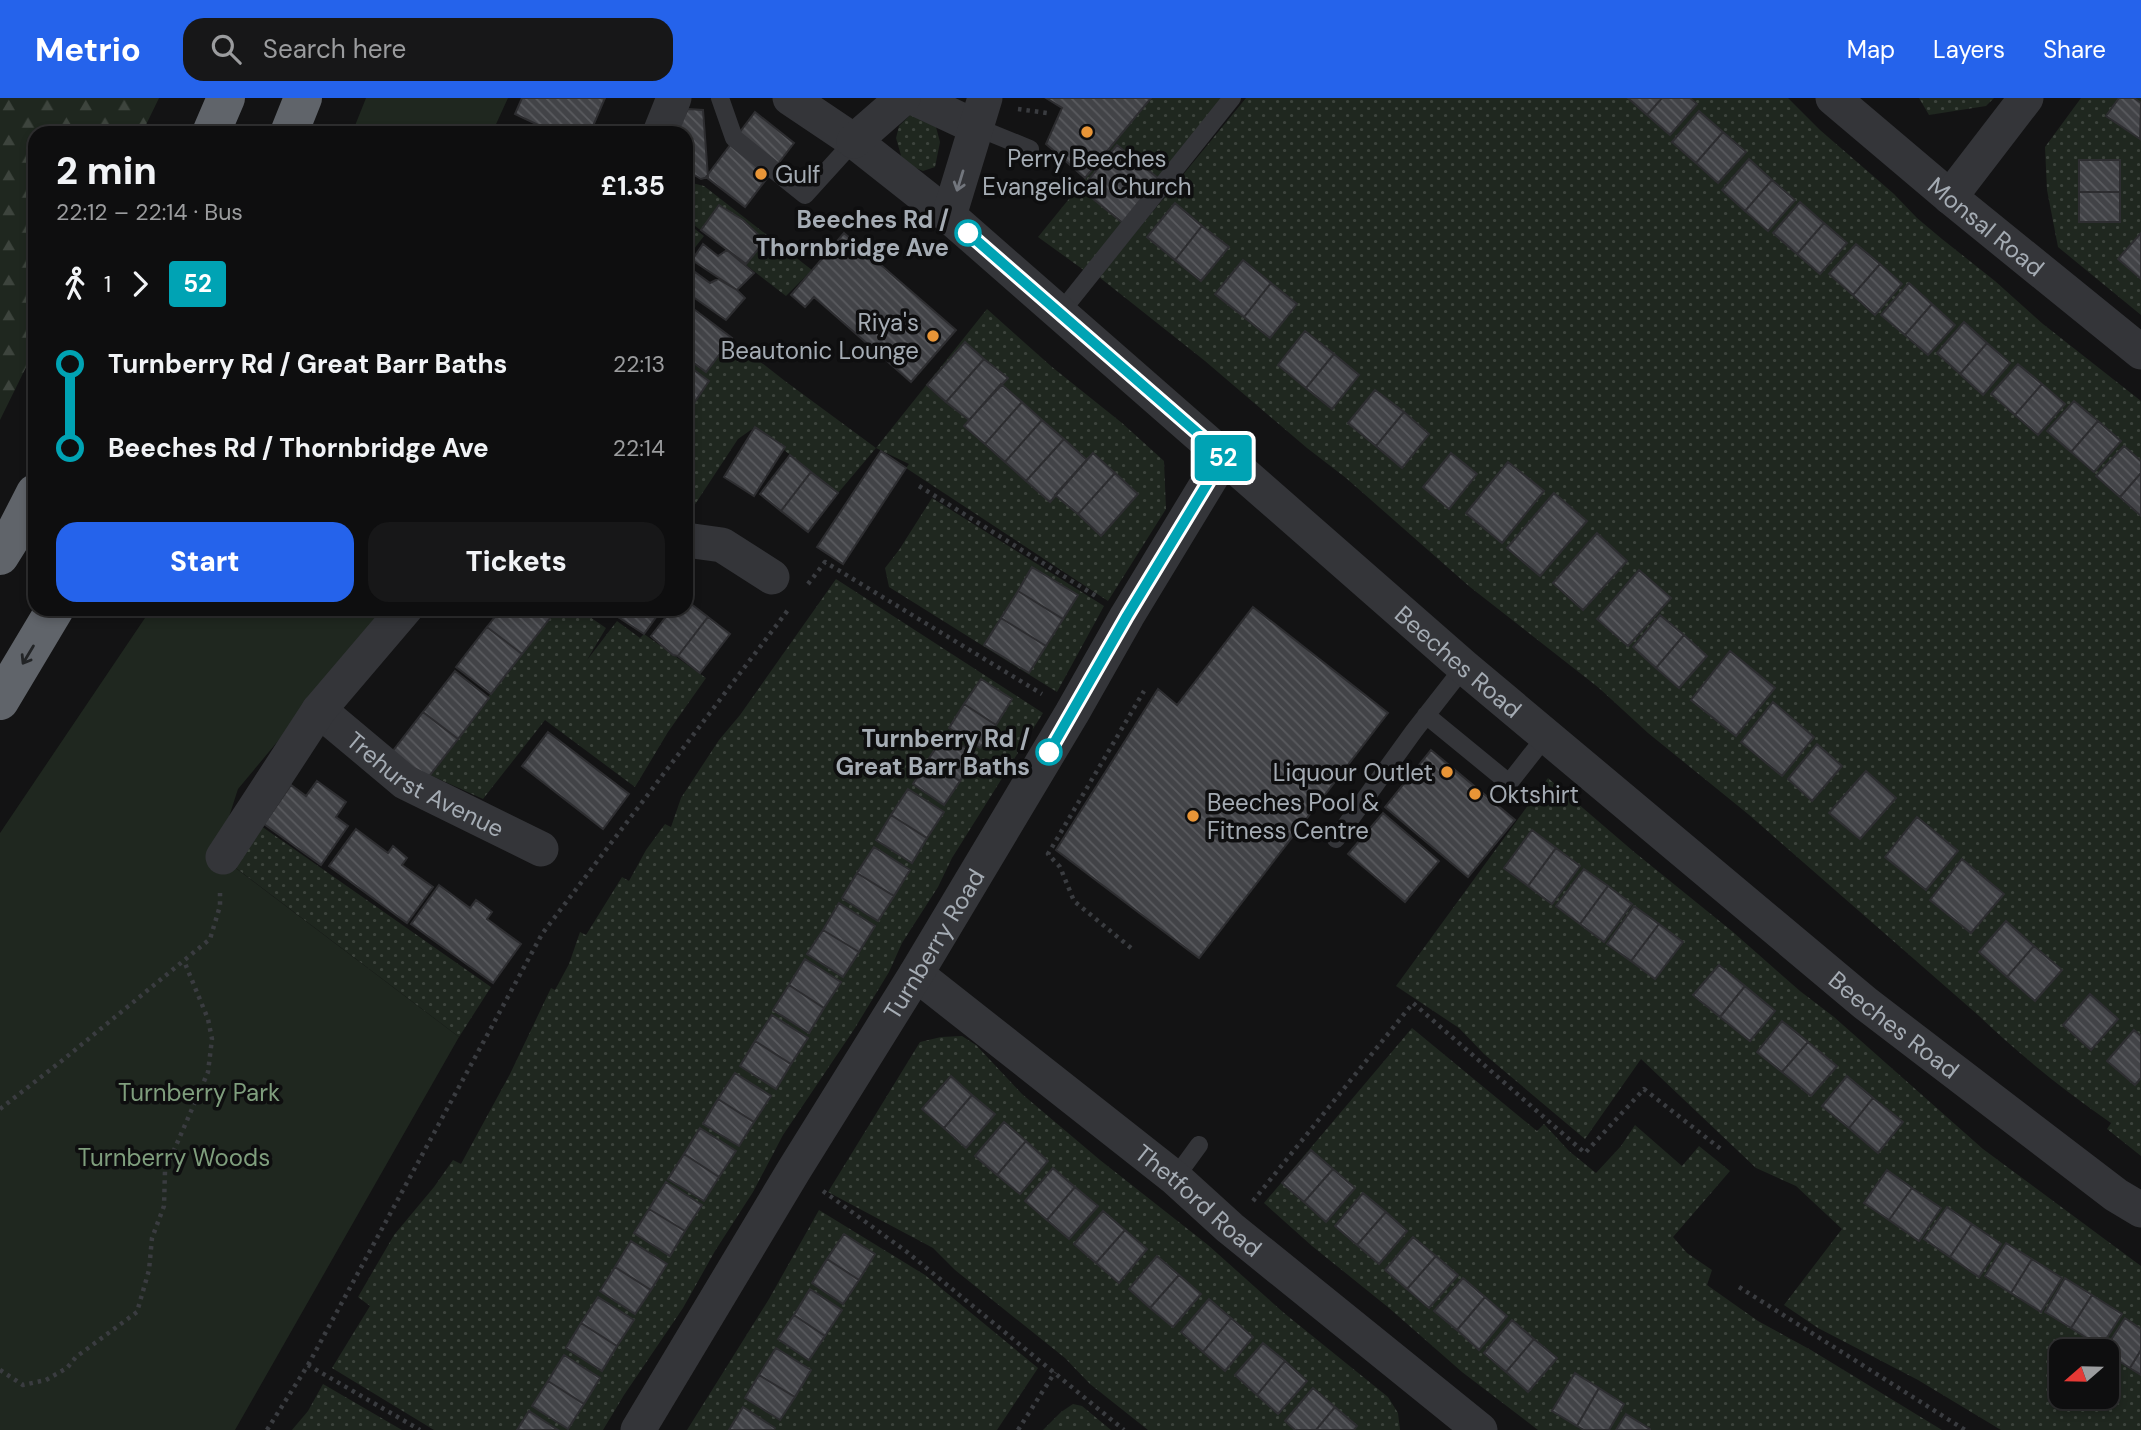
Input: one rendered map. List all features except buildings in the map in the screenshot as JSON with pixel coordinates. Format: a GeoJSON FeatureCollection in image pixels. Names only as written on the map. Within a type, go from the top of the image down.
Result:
{"type":"FeatureCollection","features":[{"type":"Feature","properties":{"kind":"highway"},"geometry":{"type":"LineString","coordinates":[[214,126],[226,98]]}},
{"type":"Feature","properties":{"kind":"highway"},"geometry":{"type":"LineString","coordinates":[[292,126],[303,98]]}},
{"type":"Feature","properties":{"kind":"highway"},"geometry":{"type":"LineString","coordinates":[[0,556],[28,506]]}},
{"type":"Feature","properties":{"kind":"highway"},"geometry":{"type":"LineString","coordinates":[[0,701],[51,616]]}},
{"type":"Feature","properties":{"kind":"street"},"geometry":{"type":"LineString","coordinates":[[663,126],[674,98]]}},
{"type":"Feature","properties":{"kind":"street","name":"Beeches Road"},"geometry":{"type":"LineString","coordinates":[[790,98],[854,141],[949,216],[1464,667],[1865,1003],[2116,1195],[2141,1210]]}},
{"type":"Feature","properties":{"kind":"street"},"geometry":{"type":"LineString","coordinates":[[854,141],[903,98]]}},
{"type":"Feature","properties":{"kind":"street"},"geometry":{"type":"LineString","coordinates":[[914,98],[980,113],[949,216]]}},
{"type":"Feature","properties":{"kind":"street","name":"Monsal Road"},"geometry":{"type":"LineString","coordinates":[[1833,98],[2141,352]]}},
{"type":"Feature","properties":{"kind":"street"},"geometry":{"type":"LineString","coordinates":[[1950,197],[2026,98]]}},
{"type":"Feature","properties":{"kind":"street","name":"Turnberry Road"},"geometry":{"type":"LineString","coordinates":[[638,1430],[794,1170],[916,974],[1224,456]]}},
{"type":"Feature","properties":{"kind":"street"},"geometry":{"type":"LineString","coordinates":[[693,541],[722,545],[772,577]]}},
{"type":"Feature","properties":{"kind":"street"},"geometry":{"type":"LineString","coordinates":[[223,857],[319,710],[399,616]]}},
{"type":"Feature","properties":{"kind":"street","name":"Trehurst Avenue"},"geometry":{"type":"LineString","coordinates":[[319,710],[405,782],[541,849]]}},
{"type":"Feature","properties":{"kind":"street","name":"Thetford Road"},"geometry":{"type":"LineString","coordinates":[[916,974],[1175,1178],[1444,1419],[1480,1430]]}},
{"type":"Feature","properties":{"kind":"lane"},"geometry":{"type":"LineString","coordinates":[[720,98],[734,138],[805,195],[854,141]]}},
{"type":"Feature","properties":{"kind":"lane"},"geometry":{"type":"LineString","coordinates":[[1060,313],[1232,98]]}},
{"type":"Feature","properties":{"kind":"lane"},"geometry":{"type":"LineString","coordinates":[[980,113],[1030,149]]}},
{"type":"Feature","properties":{"kind":"lane"},"geometry":{"type":"LineString","coordinates":[[1336,839],[1464,667]]}},
{"type":"Feature","properties":{"kind":"lane"},"geometry":{"type":"LineString","coordinates":[[1426,715],[1509,783],[1546,736]]}},
{"type":"Feature","properties":{"kind":"lane"},"geometry":{"type":"LineString","coordinates":[[1175,1178],[1199,1145]]}},
{"type":"Feature","properties":{"kind":"path"},"geometry":{"type":"LineString","coordinates":[[919,486],[1127,616]]}},
{"type":"Feature","properties":{"kind":"path"},"geometry":{"type":"LineString","coordinates":[[808,584],[825,562],[1072,713]]}},
{"type":"Feature","properties":{"kind":"path"},"geometry":{"type":"LineString","coordinates":[[267,1430],[308,1365],[542,934],[791,606]]}},
{"type":"Feature","properties":{"kind":"path"},"geometry":{"type":"LineString","coordinates":[[1131,948],[1073,901],[1060,867],[1048,854],[1144,691]]}},
{"type":"Feature","properties":{"kind":"path"},"geometry":{"type":"LineString","coordinates":[[0,1109],[210,939],[220,906],[223,857]]}},
{"type":"Feature","properties":{"kind":"path"},"geometry":{"type":"LineString","coordinates":[[0,1370],[23,1385],[46,1380],[66,1368],[76,1357],[137,1312],[149,1270],[152,1238],[164,1206],[165,1171],[208,1072],[212,1039],[208,1019],[184,961]]}},
{"type":"Feature","properties":{"kind":"path"},"geometry":{"type":"LineString","coordinates":[[1230,1228],[1413,1003],[1585,1153],[1644,1088],[1722,1150]]}},
{"type":"Feature","properties":{"kind":"path"},"geometry":{"type":"LineString","coordinates":[[794,1170],[907,1252],[1124,1430]]}},
{"type":"Feature","properties":{"kind":"path"},"geometry":{"type":"LineString","coordinates":[[1739,1287],[1965,1430]]}},
{"type":"Feature","properties":{"kind":"path"},"geometry":{"type":"LineString","coordinates":[[308,1365],[420,1430]]}},
{"type":"Feature","properties":{"kind":"path"},"geometry":{"type":"LineString","coordinates":[[1018,1430],[1055,1372]]}},
{"type":"Feature","properties":{"kind":"green space"},"geometry":{"type":"Polygon","coordinates":[[[0,98],[159,98],[145,126],[28,126],[28,363],[0,420],[0,98]]]}},
{"type":"Feature","properties":{"kind":"green space"},"geometry":{"type":"Polygon","coordinates":[[[366,98],[508,98],[495,126],[355,126],[366,98]]]}},
{"type":"Feature","properties":{"kind":"green space"},"geometry":{"type":"Polygon","coordinates":[[[1151,98],[1222,98],[1085,271],[1038,237],[1151,98]]]}},
{"type":"Feature","properties":{"kind":"green space"},"geometry":{"type":"Polygon","coordinates":[[[1246,98],[1788,98],[1917,218],[2043,324],[2141,401],[2141,1156],[2107,1129],[2111,1123],[2026,1058],[1748,814],[1648,733],[1599,688],[1470,587],[1346,478],[1099,277],[1246,98]]]}},
{"type":"Feature","properties":{"kind":"green space"},"geometry":{"type":"Polygon","coordinates":[[[1919,98],[1994,98],[1986,106],[1929,115],[1919,98]]]}},
{"type":"Feature","properties":{"kind":"green space"},"geometry":{"type":"Polygon","coordinates":[[[2081,98],[2141,98],[2141,315],[2058,247],[2047,190],[2045,147],[2081,98]]]}},
{"type":"Feature","properties":{"kind":"green space"},"geometry":{"type":"Polygon","coordinates":[[[912,113],[936,127],[940,142],[935,167],[923,171],[902,159],[896,138],[899,126],[912,113]]]}},
{"type":"Feature","properties":{"kind":"green space"},"geometry":{"type":"Polygon","coordinates":[[[693,183],[704,186],[812,270],[786,296],[693,224],[693,183]]]}},
{"type":"Feature","properties":{"kind":"green space"},"geometry":{"type":"Polygon","coordinates":[[[693,227],[704,236],[693,250],[693,227]]]}},
{"type":"Feature","properties":{"kind":"green space"},"geometry":{"type":"Polygon","coordinates":[[[693,309],[876,448],[838,493],[755,427],[738,439],[693,507],[693,309]]]}},
{"type":"Feature","properties":{"kind":"green space"},"geometry":{"type":"Polygon","coordinates":[[[987,309],[1164,461],[1166,509],[1108,601],[906,468],[909,464],[876,448],[987,309]]]}},
{"type":"Feature","properties":{"kind":"green space"},"geometry":{"type":"Polygon","coordinates":[[[932,498],[1104,606],[1057,692],[889,587],[885,568],[932,498]]]}},
{"type":"Feature","properties":{"kind":"green space"},"geometry":{"type":"Polygon","coordinates":[[[836,579],[1043,713],[952,858],[938,887],[902,943],[889,972],[855,1028],[783,1135],[753,1192],[683,1308],[603,1430],[434,1430],[332,1368],[370,1306],[358,1297],[394,1235],[453,1160],[461,1164],[510,1074],[551,988],[555,990],[569,964],[580,932],[586,935],[622,877],[629,881],[646,850],[665,824],[671,827],[681,798],[719,740],[740,715],[836,579]]]}},
{"type":"Feature","properties":{"kind":"green space","name":"Turnberry Park"},"geometry":{"type":"Polygon","coordinates":[[[146,616],[382,616],[238,789],[217,854],[459,1037],[235,1430],[0,1430],[0,833],[146,616]]]}},
{"type":"Feature","properties":{"kind":"green space"},"geometry":{"type":"Polygon","coordinates":[[[548,616],[588,616],[606,628],[587,660],[617,621],[640,638],[644,634],[706,678],[668,732],[635,787],[545,720],[483,799],[430,775],[548,616]]]}},
{"type":"Feature","properties":{"kind":"green space"},"geometry":{"type":"Polygon","coordinates":[[[1548,778],[1834,1017],[1983,1149],[2141,1266],[2141,1430],[2001,1430],[1918,1380],[1818,1328],[1784,1305],[1842,1229],[1796,1186],[1756,1168],[1641,1059],[1585,1139],[1484,1054],[1459,1028],[1396,986],[1548,778]]]}},
{"type":"Feature","properties":{"kind":"green space"},"geometry":{"type":"Polygon","coordinates":[[[254,821],[491,987],[459,1037],[228,862],[254,821]]]}},
{"type":"Feature","properties":{"kind":"green space"},"geometry":{"type":"Polygon","coordinates":[[[1412,1028],[1537,1131],[1544,1124],[1569,1151],[1596,1173],[1621,1146],[1635,1125],[1682,1166],[1699,1146],[1730,1171],[1673,1237],[1687,1253],[1712,1270],[1707,1285],[1758,1321],[1942,1430],[1538,1430],[1462,1372],[1264,1203],[1412,1028]]]}},
{"type":"Feature","properties":{"kind":"green space"},"geometry":{"type":"Polygon","coordinates":[[[962,1036],[976,1045],[1022,1094],[1208,1245],[1284,1313],[1388,1397],[1398,1413],[1400,1430],[1148,1430],[1090,1384],[1065,1358],[955,1270],[933,1248],[828,1192],[920,1042],[962,1036]]]}},
{"type":"Feature","properties":{"kind":"green space"},"geometry":{"type":"Polygon","coordinates":[[[819,1210],[925,1275],[1038,1368],[997,1430],[687,1430],[769,1299],[819,1210]]]}},
{"type":"Feature","properties":{"kind":"green space"},"geometry":{"type":"Polygon","coordinates":[[[323,1384],[402,1430],[292,1430],[308,1411],[323,1384]]]}},
{"type":"Feature","properties":{"kind":"green space"},"geometry":{"type":"Polygon","coordinates":[[[1073,1404],[1082,1406],[1111,1430],[1043,1430],[1073,1404]]]}},
{"type":"Feature","properties":{"kind":"bus line","name":"52"},"geometry":{"type":"LineString","coordinates":[[968,233],[1224,456],[1049,752]]}},
{"type":"Feature","properties":{"kind":"place","name":"Perry Beeches Evangelical Church"},"geometry":{"type":"Point","coordinates":[1087,132]}},
{"type":"Feature","properties":{"kind":"place","name":"Gulf"},"geometry":{"type":"Point","coordinates":[761,174]}},
{"type":"Feature","properties":{"kind":"place","name":"Beeches Rd / Thornbridge Ave"},"geometry":{"type":"Point","coordinates":[968,233]}},
{"type":"Feature","properties":{"kind":"place","name":"Riya's Beautonic Lounge"},"geometry":{"type":"Point","coordinates":[933,336]}},
{"type":"Feature","properties":{"kind":"place","name":"Turnberry Rd / Great Barr Baths"},"geometry":{"type":"Point","coordinates":[1049,752]}},
{"type":"Feature","properties":{"kind":"place","name":"Liquour Outlet"},"geometry":{"type":"Point","coordinates":[1447,772]}},
{"type":"Feature","properties":{"kind":"place","name":"Oktshirt"},"geometry":{"type":"Point","coordinates":[1475,794]}},
{"type":"Feature","properties":{"kind":"place","name":"Beeches Pool & Fitness Centre"},"geometry":{"type":"Point","coordinates":[1193,816]}},
{"type":"Feature","properties":{"kind":"park label","name":"Turnberry Woods"},"geometry":{"type":"Point","coordinates":[174,1157]}}]}
